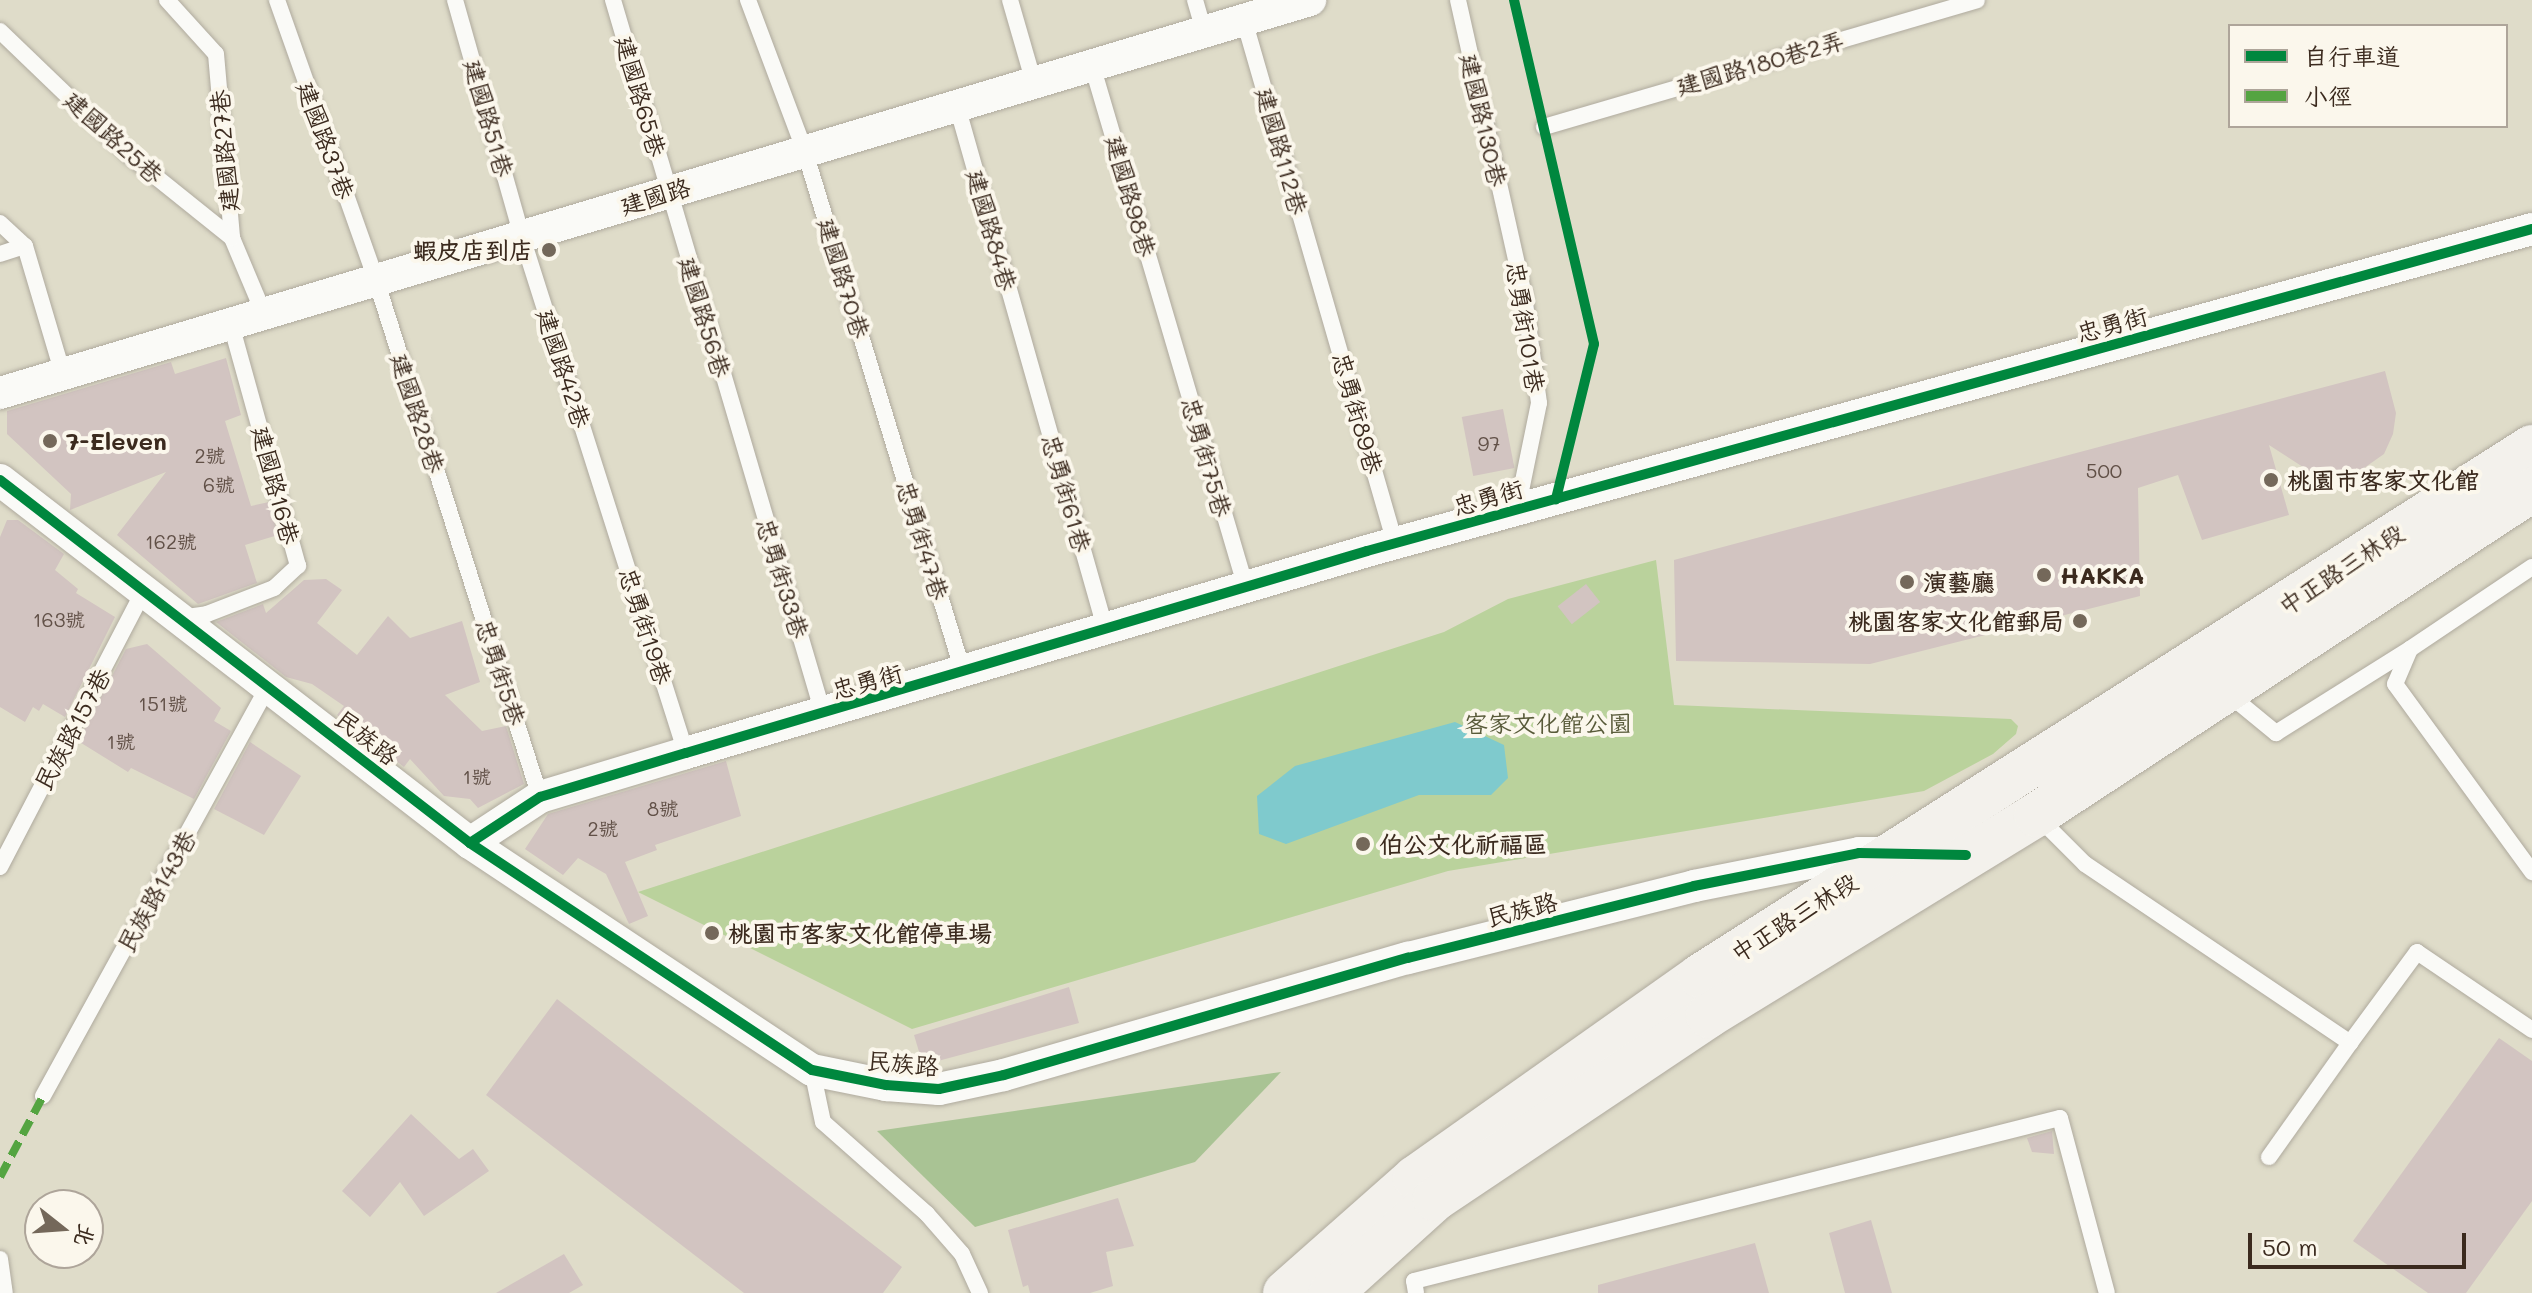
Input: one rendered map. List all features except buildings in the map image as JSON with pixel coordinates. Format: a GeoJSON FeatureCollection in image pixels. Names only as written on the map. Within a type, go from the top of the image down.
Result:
{"type":"FeatureCollection","features":[{"type":"Feature","properties":{"kind":"main road","name":"中正路三林段"},"geometry":{"type":"LineString","coordinates":[[1331,1293],[1435,1199],[1708,1016],[1966,855],[2024,797],[2532,447]]}},
{"type":"Feature","properties":{"kind":"main road","name":"中正路三林段"},"geometry":{"type":"LineString","coordinates":[[1285,1293],[1415,1178],[1700,976],[1896,853],[2024,797],[2225,691],[2532,490]]}},
{"type":"Feature","properties":{"kind":"street","name":"建國路"},"geometry":{"type":"LineString","coordinates":[[0,393],[1310,0]]}},
{"type":"Feature","properties":{"kind":"street","name":"忠勇街"},"geometry":{"type":"LineString","coordinates":[[470,843],[540,797],[686,753],[964,675],[1395,543],[2532,229]]}},
{"type":"Feature","properties":{"kind":"street","name":"民族路"},"geometry":{"type":"LineString","coordinates":[[0,480],[470,843],[812,1070],[886,1085],[939,1089],[1004,1075],[1408,958],[1694,886],[1859,853],[1966,855]]}},
{"type":"Feature","properties":{"kind":"lane","name":"建國路27巷"},"geometry":{"type":"LineString","coordinates":[[167,0],[216,54],[232,238],[264,314]]}},
{"type":"Feature","properties":{"kind":"lane","name":"建國路37巷"},"geometry":{"type":"LineString","coordinates":[[277,0],[376,280]]}},
{"type":"Feature","properties":{"kind":"lane","name":"建國路51巷"},"geometry":{"type":"LineString","coordinates":[[455,0],[522,237]]}},
{"type":"Feature","properties":{"kind":"lane","name":"建國路65巷"},"geometry":{"type":"LineString","coordinates":[[613,0],[668,192]]}},
{"type":"Feature","properties":{"kind":"lane","name":"建國路70巷"},"geometry":{"type":"LineString","coordinates":[[748,0],[805,152],[882,405]]}},
{"type":"Feature","properties":{"kind":"lane"},"geometry":{"type":"LineString","coordinates":[[1010,0],[1034,83]]}},
{"type":"Feature","properties":{"kind":"lane"},"geometry":{"type":"LineString","coordinates":[[1195,0],[1204,32]]}},
{"type":"Feature","properties":{"kind":"lane","name":"建國路130巷"},"geometry":{"type":"LineString","coordinates":[[1458,0],[1511,239]]}},
{"type":"Feature","properties":{"kind":"lane","name":"建國路180巷2弄"},"geometry":{"type":"LineString","coordinates":[[1544,127],[1977,0]]}},
{"type":"Feature","properties":{"kind":"lane","name":"建國路112巷"},"geometry":{"type":"LineString","coordinates":[[1244,20],[1320,283]]}},
{"type":"Feature","properties":{"kind":"lane","name":"建國路25巷"},"geometry":{"type":"LineString","coordinates":[[0,31],[130,156],[232,238]]}},
{"type":"Feature","properties":{"kind":"lane","name":"建國路98巷"},"geometry":{"type":"LineString","coordinates":[[1092,65],[1169,327]]}},
{"type":"Feature","properties":{"kind":"lane","name":"建國路84巷"},"geometry":{"type":"LineString","coordinates":[[957,106],[1027,354]]}},
{"type":"Feature","properties":{"kind":"lane","name":"建國路56巷"},"geometry":{"type":"LineString","coordinates":[[668,192],[743,442]]}},
{"type":"Feature","properties":{"kind":"lane"},"geometry":{"type":"LineString","coordinates":[[0,223],[25,246],[63,374]]}},
{"type":"Feature","properties":{"kind":"lane","name":"建國路42巷"},"geometry":{"type":"LineString","coordinates":[[522,237],[606,499]]}},
{"type":"Feature","properties":{"kind":"lane","name":"忠勇街101巷"},"geometry":{"type":"LineString","coordinates":[[1511,239],[1539,403],[1517,510]]}},
{"type":"Feature","properties":{"kind":"lane"},"geometry":{"type":"LineString","coordinates":[[0,254],[25,246]]}},
{"type":"Feature","properties":{"kind":"lane","name":"建國路28巷"},"geometry":{"type":"LineString","coordinates":[[376,280],[461,546]]}},
{"type":"Feature","properties":{"kind":"lane","name":"忠勇街89巷"},"geometry":{"type":"LineString","coordinates":[[1320,283],[1395,543]]}},
{"type":"Feature","properties":{"kind":"lane","name":"建國路16巷"},"geometry":{"type":"LineString","coordinates":[[180,618],[207,614],[274,588],[298,566],[231,324]]}},
{"type":"Feature","properties":{"kind":"lane","name":"忠勇街75巷"},"geometry":{"type":"LineString","coordinates":[[1169,327],[1246,588]]}},
{"type":"Feature","properties":{"kind":"lane","name":"忠勇街61巷"},"geometry":{"type":"LineString","coordinates":[[1027,354],[1106,631]]}},
{"type":"Feature","properties":{"kind":"lane","name":"忠勇街47巷"},"geometry":{"type":"LineString","coordinates":[[882,405],[964,675]]}},
{"type":"Feature","properties":{"kind":"lane","name":"忠勇街33巷"},"geometry":{"type":"LineString","coordinates":[[743,442],[823,713]]}},
{"type":"Feature","properties":{"kind":"lane","name":"忠勇街19巷"},"geometry":{"type":"LineString","coordinates":[[606,499],[686,753]]}},
{"type":"Feature","properties":{"kind":"lane","name":"忠勇街5巷"},"geometry":{"type":"LineString","coordinates":[[461,546],[540,797]]}},
{"type":"Feature","properties":{"kind":"lane"},"geometry":{"type":"LineString","coordinates":[[2225,691],[2276,733],[2410,649],[2532,567]]}},
{"type":"Feature","properties":{"kind":"lane","name":"民族路157巷"},"geometry":{"type":"LineString","coordinates":[[0,867],[144,590]]}},
{"type":"Feature","properties":{"kind":"lane"},"geometry":{"type":"LineString","coordinates":[[2410,649],[2395,684],[2532,872]]}},
{"type":"Feature","properties":{"kind":"lane","name":"民族路143巷"},"geometry":{"type":"LineString","coordinates":[[43,1096],[269,685]]}},
{"type":"Feature","properties":{"kind":"lane"},"geometry":{"type":"LineString","coordinates":[[2024,797],[2085,864],[2350,1043]]}},
{"type":"Feature","properties":{"kind":"lane"},"geometry":{"type":"LineString","coordinates":[[2269,1157],[2417,952],[2532,1030]]}},
{"type":"Feature","properties":{"kind":"lane"},"geometry":{"type":"LineString","coordinates":[[812,1070],[823,1122],[927,1214],[962,1254],[980,1293]]}},
{"type":"Feature","properties":{"kind":"lane"},"geometry":{"type":"LineString","coordinates":[[1416,1293],[1414,1281],[2060,1118],[2107,1293]]}},
{"type":"Feature","properties":{"kind":"lane"},"geometry":{"type":"LineString","coordinates":[[0,1259],[5,1293]]}},
{"type":"Feature","properties":{"kind":"green space","name":"客家文化館公園"},"geometry":{"type":"Polygon","coordinates":[[[1656,560],[1674,705],[2011,719],[2018,726],[2016,734],[1993,754],[1924,791],[1448,871],[912,1029],[638,892],[1444,632],[1508,599],[1656,560]]]}},
{"type":"Feature","properties":{"kind":"green space"},"geometry":{"type":"Polygon","coordinates":[[[1281,1072],[1195,1162],[975,1227],[877,1131],[1281,1072]]]}},
{"type":"Feature","properties":{"kind":"water"},"geometry":{"type":"Polygon","coordinates":[[[1455,722],[1504,745],[1508,778],[1491,795],[1419,795],[1286,844],[1259,834],[1257,796],[1295,766],[1455,722]]]}},
{"type":"Feature","properties":{"kind":"marked path"},"geometry":{"type":"LineString","coordinates":[[0,1177],[43,1096]]}},
{"type":"Feature","properties":{"kind":"cycle path"},"geometry":{"type":"LineString","coordinates":[[1514,0],[1594,344],[1556,499]]}},
{"type":"Feature","properties":{"kind":"cycle path"},"geometry":{"type":"LineString","coordinates":[[470,843],[540,797],[686,753],[1367,551],[2532,229]]}},
{"type":"Feature","properties":{"kind":"cycle path"},"geometry":{"type":"LineString","coordinates":[[0,480],[470,843],[812,1070],[886,1085],[939,1089],[1004,1075],[1408,958],[1694,886],[1859,853],[1966,855]]}},
{"type":"Feature","properties":{"kind":"place","name":"蝦皮店到店"},"geometry":{"type":"Point","coordinates":[549,250]}},
{"type":"Feature","properties":{"kind":"place","name":"7-Eleven"},"geometry":{"type":"Point","coordinates":[50,441]}},
{"type":"Feature","properties":{"kind":"place","name":"桃園市客家文化館"},"geometry":{"type":"Point","coordinates":[2271,480]}},
{"type":"Feature","properties":{"kind":"place","name":"HAKKA"},"geometry":{"type":"Point","coordinates":[2044,575]}},
{"type":"Feature","properties":{"kind":"place","name":"演藝廳"},"geometry":{"type":"Point","coordinates":[1907,582]}},
{"type":"Feature","properties":{"kind":"place","name":"桃園客家文化館郵局"},"geometry":{"type":"Point","coordinates":[2080,621]}},
{"type":"Feature","properties":{"kind":"place","name":"伯公文化祈福區"},"geometry":{"type":"Point","coordinates":[1363,844]}},
{"type":"Feature","properties":{"kind":"place","name":"桃園市客家文化館停車場"},"geometry":{"type":"Point","coordinates":[712,933]}}]}
